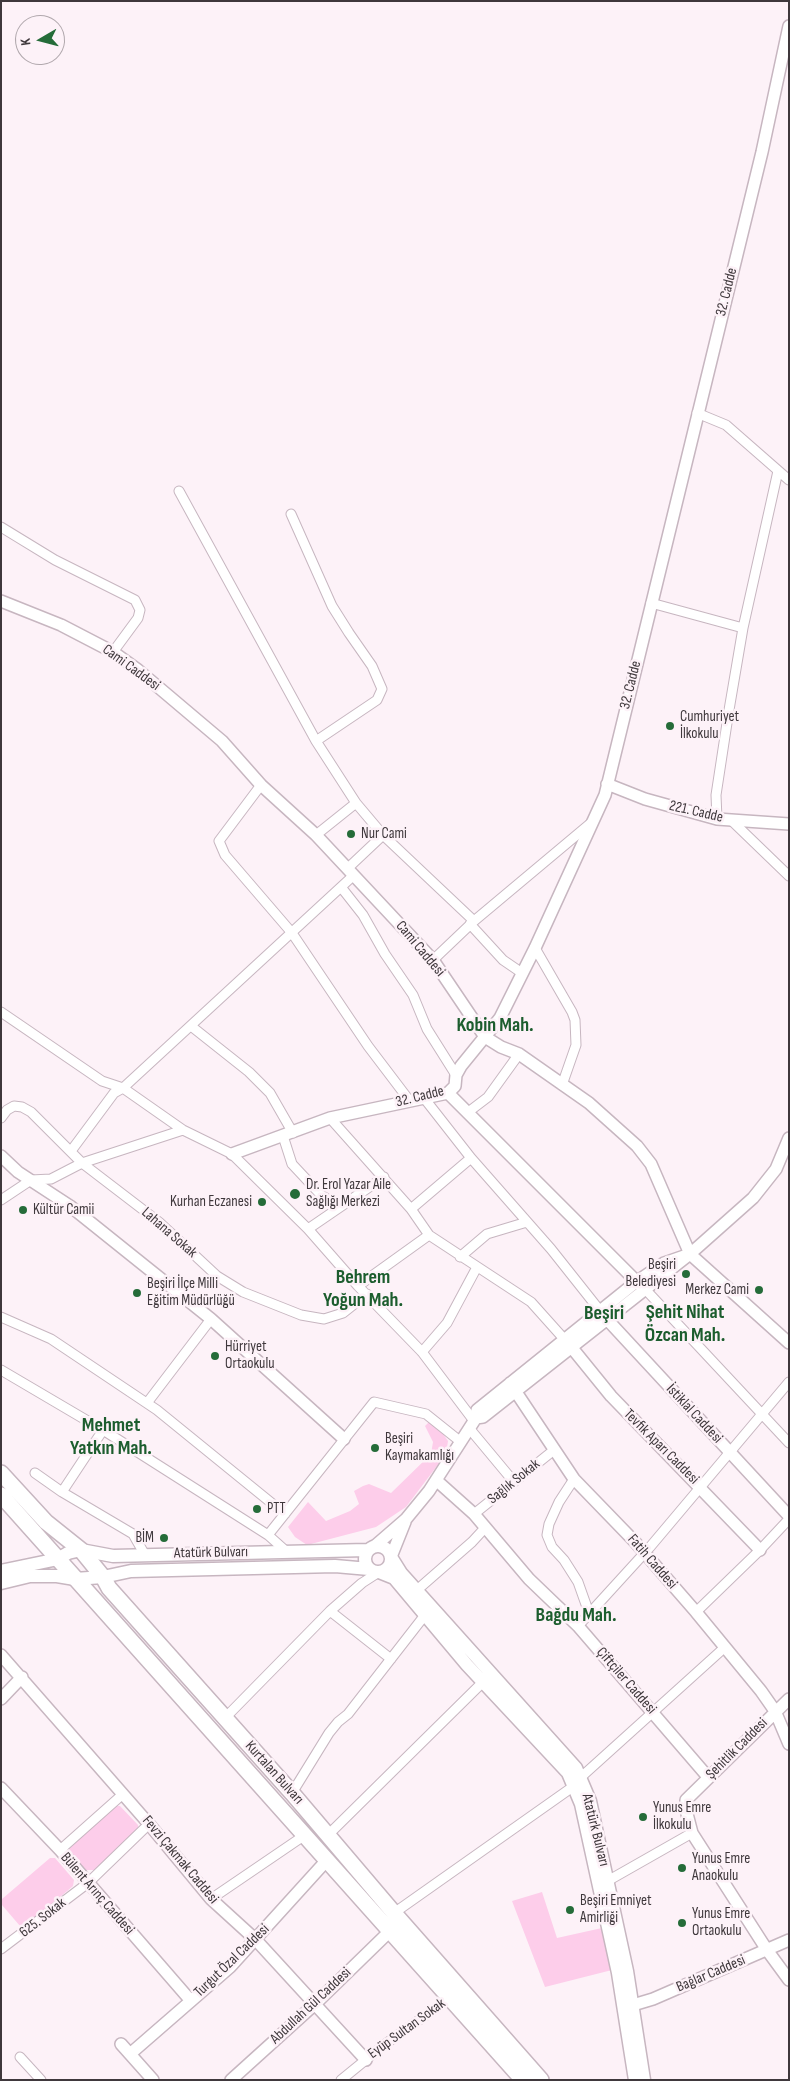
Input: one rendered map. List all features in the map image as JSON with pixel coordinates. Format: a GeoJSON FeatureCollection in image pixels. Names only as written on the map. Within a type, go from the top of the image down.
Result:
{"type":"FeatureCollection","features":[{"type":"Feature","properties":{"kind":"highway","name":"Kurtalan Bulvarı"},"geometry":{"type":"LineString","coordinates":[[1,1474],[46,1522],[81,1550],[103,1576],[110,1588],[541,2080]]}},
{"type":"Feature","properties":{"kind":"highway","name":"Kurtalan Bulvarı"},"geometry":{"type":"LineString","coordinates":[[1,1495],[523,2080]]}},
{"type":"Feature","properties":{"kind":"main road"},"geometry":{"type":"LineString","coordinates":[[384,1547],[391,1557],[387,1569],[374,1571],[365,1562],[372,1548],[384,1547]]}},
{"type":"Feature","properties":{"kind":"main road","name":"Atatürk Bulvarı"},"geometry":{"type":"LineString","coordinates":[[81,1550],[113,1556],[372,1548]]}},
{"type":"Feature","properties":{"kind":"main road"},"geometry":{"type":"LineString","coordinates":[[1,1571],[58,1559],[68,1553],[81,1550]]}},
{"type":"Feature","properties":{"kind":"main road","name":"Atatürk Bulvarı"},"geometry":{"type":"LineString","coordinates":[[391,1557],[400,1572],[418,1590],[487,1678]]}},
{"type":"Feature","properties":{"kind":"main road","name":"Atatürk Bulvarı"},"geometry":{"type":"LineString","coordinates":[[1,1583],[30,1576],[57,1576],[75,1579],[131,1571],[335,1566],[374,1571],[394,1578],[425,1615],[576,1768],[577,1782],[590,1801],[635,2080]]}},
{"type":"Feature","properties":{"kind":"main road","name":"Atatürk Bulvarı"},"geometry":{"type":"LineString","coordinates":[[603,1883],[627,1971],[644,2080]]}},
{"type":"Feature","properties":{"kind":"street","name":"32. Cadde"},"geometry":{"type":"LineString","coordinates":[[232,1154],[330,1118],[448,1093],[455,1086],[456,1075],[500,1018],[535,948],[605,795],[762,152],[789,26]]}},
{"type":"Feature","properties":{"kind":"street"},"geometry":{"type":"LineString","coordinates":[[697,413],[726,424],[789,480]]}},
{"type":"Feature","properties":{"kind":"street"},"geometry":{"type":"LineString","coordinates":[[717,819],[716,795],[743,628],[778,471]]}},
{"type":"Feature","properties":{"kind":"street"},"geometry":{"type":"LineString","coordinates":[[180,490],[316,741],[356,803],[383,835],[472,922],[503,960],[522,973]]}},
{"type":"Feature","properties":{"kind":"street"},"geometry":{"type":"LineString","coordinates":[[291,514],[332,606],[372,666],[382,689],[377,700],[316,741]]}},
{"type":"Feature","properties":{"kind":"street"},"geometry":{"type":"LineString","coordinates":[[1,527],[55,560],[135,600],[140,610],[138,618],[113,652]]}},
{"type":"Feature","properties":{"kind":"street","name":"Cami Caddesi"},"geometry":{"type":"LineString","coordinates":[[1,601],[61,625],[113,652],[138,670],[222,741],[261,785],[316,835],[434,960],[485,1038],[519,1054],[589,1103],[637,1146],[651,1164],[690,1254],[789,1343]]}},
{"type":"Feature","properties":{"kind":"street"},"geometry":{"type":"LineString","coordinates":[[651,604],[743,628]]}},
{"type":"Feature","properties":{"kind":"street","name":"221. Cadde"},"geometry":{"type":"LineString","coordinates":[[607,784],[645,799],[717,819],[789,824]]}},
{"type":"Feature","properties":{"kind":"street"},"geometry":{"type":"LineString","coordinates":[[261,785],[219,841],[225,855],[292,933],[368,1046],[409,1100]]}},
{"type":"Feature","properties":{"kind":"street"},"geometry":{"type":"LineString","coordinates":[[316,835],[356,803]]}},
{"type":"Feature","properties":{"kind":"street"},"geometry":{"type":"LineString","coordinates":[[731,820],[789,876]]}},
{"type":"Feature","properties":{"kind":"street"},"geometry":{"type":"LineString","coordinates":[[434,960],[472,922],[592,822]]}},
{"type":"Feature","properties":{"kind":"street"},"geometry":{"type":"LineString","coordinates":[[71,1151],[114,1092],[123,1088],[341,888],[351,872],[383,835]]}},
{"type":"Feature","properties":{"kind":"street"},"geometry":{"type":"LineString","coordinates":[[341,888],[363,915],[413,995],[427,1029],[456,1075]]}},
{"type":"Feature","properties":{"kind":"street"},"geometry":{"type":"LineString","coordinates":[[535,948],[575,1020],[576,1045],[562,1085]]}},
{"type":"Feature","properties":{"kind":"street"},"geometry":{"type":"LineString","coordinates":[[1,1012],[102,1081],[123,1088],[182,1130],[232,1154],[308,1229],[358,1286],[422,1352],[514,1482]]}},
{"type":"Feature","properties":{"kind":"street"},"geometry":{"type":"LineString","coordinates":[[191,1026],[249,1072],[270,1093],[288,1134],[292,1164],[321,1196],[340,1207]]}},
{"type":"Feature","properties":{"kind":"street"},"geometry":{"type":"LineString","coordinates":[[467,1112],[488,1097],[519,1054]]}},
{"type":"Feature","properties":{"kind":"street"},"geometry":{"type":"LineString","coordinates":[[448,1093],[641,1286],[789,1444]]}},
{"type":"Feature","properties":{"kind":"street"},"geometry":{"type":"LineString","coordinates":[[424,1098],[471,1158],[604,1316]]}},
{"type":"Feature","properties":{"kind":"street","name":"Lahana Sokak"},"geometry":{"type":"LineString","coordinates":[[1,1118],[7,1110],[14,1106],[22,1107],[31,1112],[82,1162],[159,1222],[217,1276],[243,1292],[301,1315],[324,1319],[343,1312],[367,1294]]}},
{"type":"Feature","properties":{"kind":"street"},"geometry":{"type":"LineString","coordinates":[[330,1118],[411,1209],[429,1235],[531,1302],[568,1343]]}},
{"type":"Feature","properties":{"kind":"street"},"geometry":{"type":"LineString","coordinates":[[1,1200],[31,1180],[51,1179],[82,1162],[182,1130]]}},
{"type":"Feature","properties":{"kind":"street"},"geometry":{"type":"LineString","coordinates":[[372,1548],[406,1519],[436,1480],[473,1422],[482,1417],[513,1387],[641,1286],[690,1254],[754,1198],[776,1169],[789,1138]]}},
{"type":"Feature","properties":{"kind":"street"},"geometry":{"type":"LineString","coordinates":[[1,1156],[18,1172],[70,1206],[211,1319],[344,1439]]}},
{"type":"Feature","properties":{"kind":"street"},"geometry":{"type":"LineString","coordinates":[[411,1209],[471,1158]]}},
{"type":"Feature","properties":{"kind":"street"},"geometry":{"type":"LineString","coordinates":[[308,1229],[384,1178]]}},
{"type":"Feature","properties":{"kind":"street"},"geometry":{"type":"LineString","coordinates":[[1,1186],[11,1192]]}},
{"type":"Feature","properties":{"kind":"street"},"geometry":{"type":"LineString","coordinates":[[460,1257],[487,1234],[526,1222]]}},
{"type":"Feature","properties":{"kind":"street"},"geometry":{"type":"LineString","coordinates":[[358,1286],[429,1235]]}},
{"type":"Feature","properties":{"kind":"street"},"geometry":{"type":"LineString","coordinates":[[422,1352],[447,1323],[477,1267]]}},
{"type":"Feature","properties":{"kind":"street","name":"İstiklal Caddesi"},"geometry":{"type":"LineString","coordinates":[[604,1316],[789,1518]]}},
{"type":"Feature","properties":{"kind":"street"},"geometry":{"type":"LineString","coordinates":[[1,1317],[51,1338],[147,1403],[285,1514]]}},
{"type":"Feature","properties":{"kind":"street"},"geometry":{"type":"LineString","coordinates":[[147,1403],[211,1319]]}},
{"type":"Feature","properties":{"kind":"street","name":"Tevfik Aparı Caddesi"},"geometry":{"type":"LineString","coordinates":[[568,1343],[611,1396],[760,1550]]}},
{"type":"Feature","properties":{"kind":"street"},"geometry":{"type":"LineString","coordinates":[[1,1370],[103,1430],[268,1535],[287,1552]]}},
{"type":"Feature","properties":{"kind":"street"},"geometry":{"type":"LineString","coordinates":[[578,1626],[644,1554],[728,1452],[789,1382]]}},
{"type":"Feature","properties":{"kind":"street","name":"Fatih Caddesi"},"geometry":{"type":"LineString","coordinates":[[513,1387],[574,1479],[635,1542],[696,1612],[775,1711],[789,1744]]}},
{"type":"Feature","properties":{"kind":"street"},"geometry":{"type":"LineString","coordinates":[[268,1535],[374,1402],[426,1414],[462,1442]]}},
{"type":"Feature","properties":{"kind":"street"},"geometry":{"type":"LineString","coordinates":[[62,1492],[103,1430]]}},
{"type":"Feature","properties":{"kind":"street","name":"Sağlık Sokak"},"geometry":{"type":"LineString","coordinates":[[474,1514],[554,1450]]}},
{"type":"Feature","properties":{"kind":"street"},"geometry":{"type":"LineString","coordinates":[[35,1473],[62,1492],[132,1534],[145,1555]]}},
{"type":"Feature","properties":{"kind":"street"},"geometry":{"type":"LineString","coordinates":[[574,1479],[552,1517],[548,1535],[552,1547],[564,1560],[578,1582],[589,1612]]}},
{"type":"Feature","properties":{"kind":"street","name":"Çiftçiler Caddesi"},"geometry":{"type":"LineString","coordinates":[[436,1480],[474,1514],[484,1529],[528,1580],[578,1626],[708,1777]]}},
{"type":"Feature","properties":{"kind":"street"},"geometry":{"type":"LineString","coordinates":[[696,1612],[760,1550],[789,1518]]}},
{"type":"Feature","properties":{"kind":"street"},"geometry":{"type":"LineString","coordinates":[[391,1557],[406,1519]]}},
{"type":"Feature","properties":{"kind":"street"},"geometry":{"type":"LineString","coordinates":[[418,1590],[484,1529]]}},
{"type":"Feature","properties":{"kind":"street"},"geometry":{"type":"LineString","coordinates":[[224,1718],[330,1611],[374,1571]]}},
{"type":"Feature","properties":{"kind":"street"},"geometry":{"type":"LineString","coordinates":[[330,1611],[390,1659]]}},
{"type":"Feature","properties":{"kind":"street"},"geometry":{"type":"LineString","coordinates":[[292,1794],[329,1733],[348,1714],[425,1615]]}},
{"type":"Feature","properties":{"kind":"street"},"geometry":{"type":"LineString","coordinates":[[394,1913],[577,1782],[724,1648]]}},
{"type":"Feature","properties":{"kind":"street","name":"Fevzi Çakmak Caddesi"},"geometry":{"type":"LineString","coordinates":[[1,1655],[149,1824],[211,1899],[256,1940],[366,2060]]}},
{"type":"Feature","properties":{"kind":"street"},"geometry":{"type":"LineString","coordinates":[[1,1700],[22,1677]]}},
{"type":"Feature","properties":{"kind":"street"},"geometry":{"type":"LineString","coordinates":[[328,1835],[487,1678]]}},
{"type":"Feature","properties":{"kind":"street","name":"Şehitlik Caddesi"},"geometry":{"type":"LineString","coordinates":[[789,1699],[686,1800],[686,1810],[692,1833],[767,1950],[789,1980]]}},
{"type":"Feature","properties":{"kind":"street","name":"Bülent Arınç Caddesi"},"geometry":{"type":"LineString","coordinates":[[1,1788],[60,1850],[192,2001]]}},
{"type":"Feature","properties":{"kind":"street"},"geometry":{"type":"LineString","coordinates":[[60,1850],[123,1794]]}},
{"type":"Feature","properties":{"kind":"street","name":"625. Sokak"},"geometry":{"type":"LineString","coordinates":[[1,1950],[88,1883],[149,1824]]}},
{"type":"Feature","properties":{"kind":"street"},"geometry":{"type":"LineString","coordinates":[[603,1883],[692,1833]]}},
{"type":"Feature","properties":{"kind":"street"},"geometry":{"type":"LineString","coordinates":[[211,1899],[305,1835]]}},
{"type":"Feature","properties":{"kind":"street","name":"Turgut Özal Caddesi"},"geometry":{"type":"LineString","coordinates":[[130,2054],[230,1966],[256,1940],[327,1860]]}},
{"type":"Feature","properties":{"kind":"street","name":"Abdullah Gül Caddesi"},"geometry":{"type":"LineString","coordinates":[[231,2080],[315,2004],[390,1931]]}},
{"type":"Feature","properties":{"kind":"street","name":"Bağlar Caddesi"},"geometry":{"type":"LineString","coordinates":[[632,2005],[653,1999],[789,1940]]}},
{"type":"Feature","properties":{"kind":"street","name":"Eyüp Sultan Sokak"},"geometry":{"type":"LineString","coordinates":[[341,2080],[450,1998]]}},
{"type":"Feature","properties":{"kind":"street"},"geometry":{"type":"LineString","coordinates":[[121,2044],[153,2080]]}},
{"type":"Feature","properties":{"kind":"street"},"geometry":{"type":"LineString","coordinates":[[20,2057],[41,2080]]}},
{"type":"Feature","properties":{"kind":"shaded area"},"geometry":{"type":"Polygon","coordinates":[[[429,1422],[441,1431],[448,1441],[446,1454],[406,1507],[376,1527],[307,1545],[295,1537],[288,1527],[308,1502],[326,1521],[350,1511],[359,1504],[354,1491],[363,1486],[369,1484],[391,1493],[431,1454],[433,1442],[425,1426],[429,1422]]]}},
{"type":"Feature","properties":{"kind":"shaded area"},"geometry":{"type":"Polygon","coordinates":[[[113,1806],[120,1806],[138,1825],[138,1833],[95,1870],[86,1870],[69,1852],[69,1846],[113,1806]]]}},
{"type":"Feature","properties":{"kind":"shaded area"},"geometry":{"type":"Polygon","coordinates":[[[50,1858],[55,1858],[74,1880],[73,1886],[27,1925],[20,1926],[2,1905],[2,1899],[50,1858]]]}},
{"type":"Feature","properties":{"kind":"shaded area"},"geometry":{"type":"Polygon","coordinates":[[[542,1892],[557,1938],[602,1928],[612,1970],[545,1987],[512,1901],[542,1892]]]}},
{"type":"Feature","properties":{"kind":"place","name":"Cumhuriyet İlkokulu"},"geometry":{"type":"Point","coordinates":[670,726]}},
{"type":"Feature","properties":{"kind":"place","name":"Nur Cami"},"geometry":{"type":"Point","coordinates":[351,834]}},
{"type":"Feature","properties":{"kind":"place","name":"Dr. Erol Yazar Aile Sağlığı Merkezi"},"geometry":{"type":"Point","coordinates":[295,1194]}},
{"type":"Feature","properties":{"kind":"place","name":"Kurhan Eczanesi"},"geometry":{"type":"Point","coordinates":[262,1202]}},
{"type":"Feature","properties":{"kind":"place","name":"Kültür Camii"},"geometry":{"type":"Point","coordinates":[23,1210]}},
{"type":"Feature","properties":{"kind":"place","name":"Beşiri Belediyesi"},"geometry":{"type":"Point","coordinates":[686,1274]}},
{"type":"Feature","properties":{"kind":"place","name":"Merkez Cami"},"geometry":{"type":"Point","coordinates":[759,1290]}},
{"type":"Feature","properties":{"kind":"place","name":"Beşiri İlçe Milli Eğitim Müdürlüğü"},"geometry":{"type":"Point","coordinates":[137,1293]}},
{"type":"Feature","properties":{"kind":"place","name":"Hürriyet Ortaokulu"},"geometry":{"type":"Point","coordinates":[215,1356]}},
{"type":"Feature","properties":{"kind":"place","name":"Beşiri Kaymakamlığı"},"geometry":{"type":"Point","coordinates":[375,1448]}},
{"type":"Feature","properties":{"kind":"place","name":"PTT"},"geometry":{"type":"Point","coordinates":[257,1509]}},
{"type":"Feature","properties":{"kind":"place","name":"BİM"},"geometry":{"type":"Point","coordinates":[164,1538]}},
{"type":"Feature","properties":{"kind":"place","name":"Yunus Emre İlkokulu"},"geometry":{"type":"Point","coordinates":[643,1817]}},
{"type":"Feature","properties":{"kind":"place","name":"Yunus Emre Anaokulu"},"geometry":{"type":"Point","coordinates":[682,1868]}},
{"type":"Feature","properties":{"kind":"place","name":"Beşiri Emniyet Amirliği"},"geometry":{"type":"Point","coordinates":[570,1910]}},
{"type":"Feature","properties":{"kind":"place","name":"Yunus Emre Ortaokulu"},"geometry":{"type":"Point","coordinates":[682,1923]}},
{"type":"Feature","properties":{"kind":"district","name":"Kobin Mah."},"geometry":{"type":"Point","coordinates":[495,1026]}},
{"type":"Feature","properties":{"kind":"district","name":"Behrem Yoğun Mah."},"geometry":{"type":"Point","coordinates":[363,1290]}},
{"type":"Feature","properties":{"kind":"district","name":"Beşiri"},"geometry":{"type":"Point","coordinates":[604,1314]}},
{"type":"Feature","properties":{"kind":"district","name":"Şehit Nihat Özcan Mah."},"geometry":{"type":"Point","coordinates":[685,1324]}},
{"type":"Feature","properties":{"kind":"district","name":"Mehmet Yatkın Mah."},"geometry":{"type":"Point","coordinates":[111,1438]}},
{"type":"Feature","properties":{"kind":"district","name":"Bağdu Mah."},"geometry":{"type":"Point","coordinates":[576,1616]}}]}
